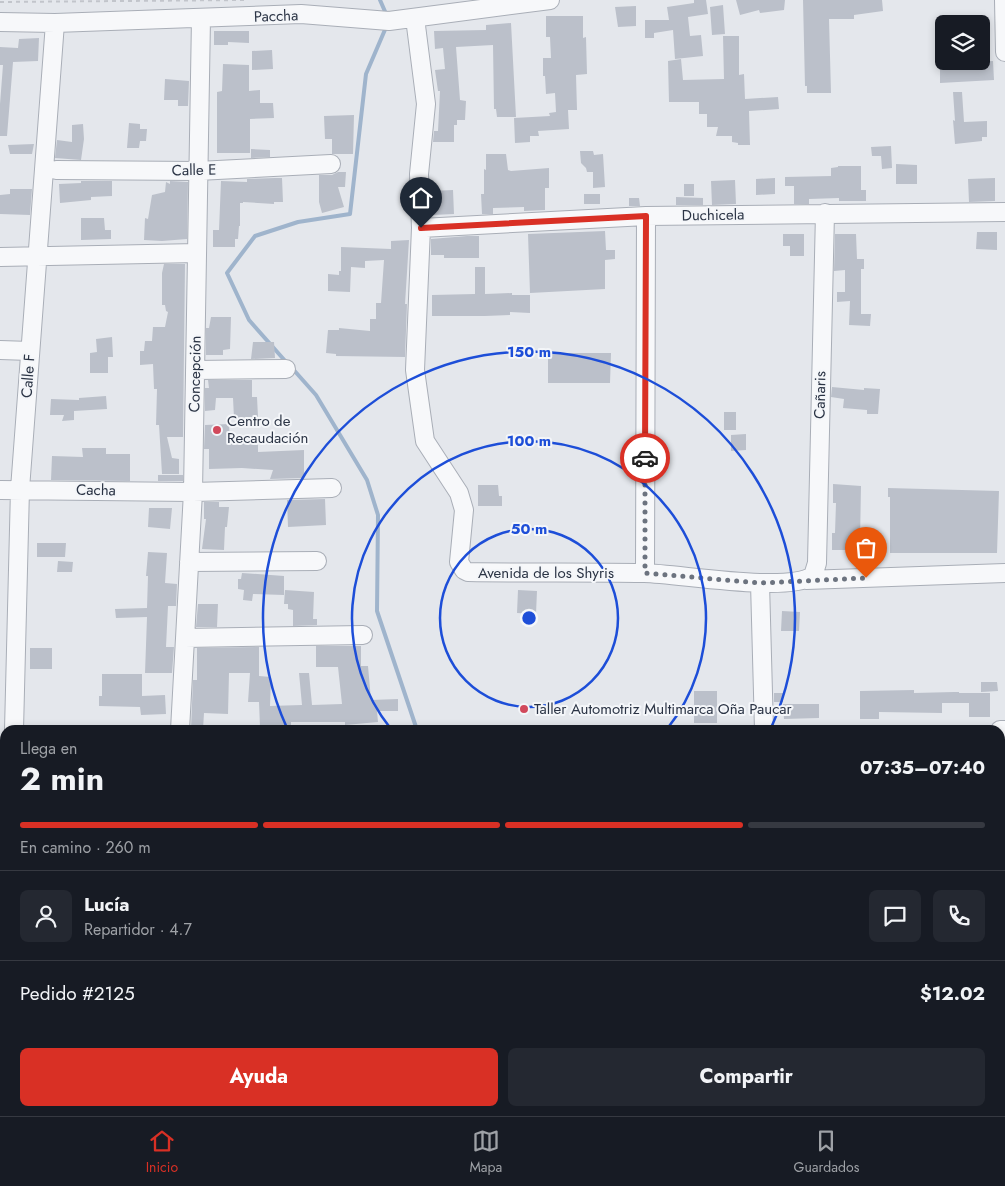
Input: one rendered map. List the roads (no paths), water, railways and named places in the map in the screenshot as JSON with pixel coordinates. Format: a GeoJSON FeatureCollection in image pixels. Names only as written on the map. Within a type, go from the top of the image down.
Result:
{"type":"FeatureCollection","features":[{"type":"Feature","properties":{"kind":"street","name":"Paccha"},"geometry":{"type":"LineString","coordinates":[[0,22],[55,23],[301,14],[389,21],[550,0]]}},
{"type":"Feature","properties":{"kind":"street"},"geometry":{"type":"LineString","coordinates":[[1004,0],[1005,52]]}},
{"type":"Feature","properties":{"kind":"street","name":"Concepción"},"geometry":{"type":"LineString","coordinates":[[180,725],[193,492],[201,18]]}},
{"type":"Feature","properties":{"kind":"street","name":"Avenida de los Shyris"},"geometry":{"type":"LineString","coordinates":[[415,18],[426,104],[419,174],[421,228],[416,370],[425,441],[459,493],[464,510],[459,557],[461,567],[468,572],[645,573],[760,583],[810,578],[1005,573]]}},
{"type":"Feature","properties":{"kind":"street","name":"Calle F"},"geometry":{"type":"LineString","coordinates":[[14,725],[20,489],[55,23]]}},
{"type":"Feature","properties":{"kind":"street","name":"Calle E"},"geometry":{"type":"LineString","coordinates":[[56,170],[198,171],[331,164]]}},
{"type":"Feature","properties":{"kind":"street","name":"Duchicela"},"geometry":{"type":"LineString","coordinates":[[421,228],[646,216],[1005,212]]}},
{"type":"Feature","properties":{"kind":"street","name":"Cañaris"},"geometry":{"type":"LineString","coordinates":[[810,578],[816,563],[825,213]]}},
{"type":"Feature","properties":{"kind":"street"},"geometry":{"type":"LineString","coordinates":[[645,573],[646,216]]}},
{"type":"Feature","properties":{"kind":"street"},"geometry":{"type":"LineString","coordinates":[[0,257],[197,253]]}},
{"type":"Feature","properties":{"kind":"street"},"geometry":{"type":"LineString","coordinates":[[0,350],[30,351]]}},
{"type":"Feature","properties":{"kind":"street"},"geometry":{"type":"LineString","coordinates":[[195,370],[286,369]]}},
{"type":"Feature","properties":{"kind":"street","name":"Cacha"},"geometry":{"type":"LineString","coordinates":[[0,490],[193,492],[332,488]]}},
{"type":"Feature","properties":{"kind":"street"},"geometry":{"type":"LineString","coordinates":[[189,562],[317,561]]}},
{"type":"Feature","properties":{"kind":"street"},"geometry":{"type":"LineString","coordinates":[[760,583],[764,725]]}},
{"type":"Feature","properties":{"kind":"street"},"geometry":{"type":"LineString","coordinates":[[185,638],[363,635]]}},
{"type":"Feature","properties":{"kind":"waterway"},"geometry":{"type":"LineString","coordinates":[[380,0],[387,16]]}},
{"type":"Feature","properties":{"kind":"waterway"},"geometry":{"type":"LineString","coordinates":[[287,363],[249,320],[227,273],[255,236],[298,222],[350,214],[366,74],[387,25]]}},
{"type":"Feature","properties":{"kind":"waterway"},"geometry":{"type":"LineString","coordinates":[[292,368],[316,395],[367,480],[378,515],[377,611],[415,725]]}},
{"type":"Feature","properties":{"kind":"place","name":"Centro de Recaudación"},"geometry":{"type":"Point","coordinates":[217,430]}},
{"type":"Feature","properties":{"kind":"place","name":"Taller Automotriz Multimarca Oña Paucar"},"geometry":{"type":"Point","coordinates":[524,709]}}]}
